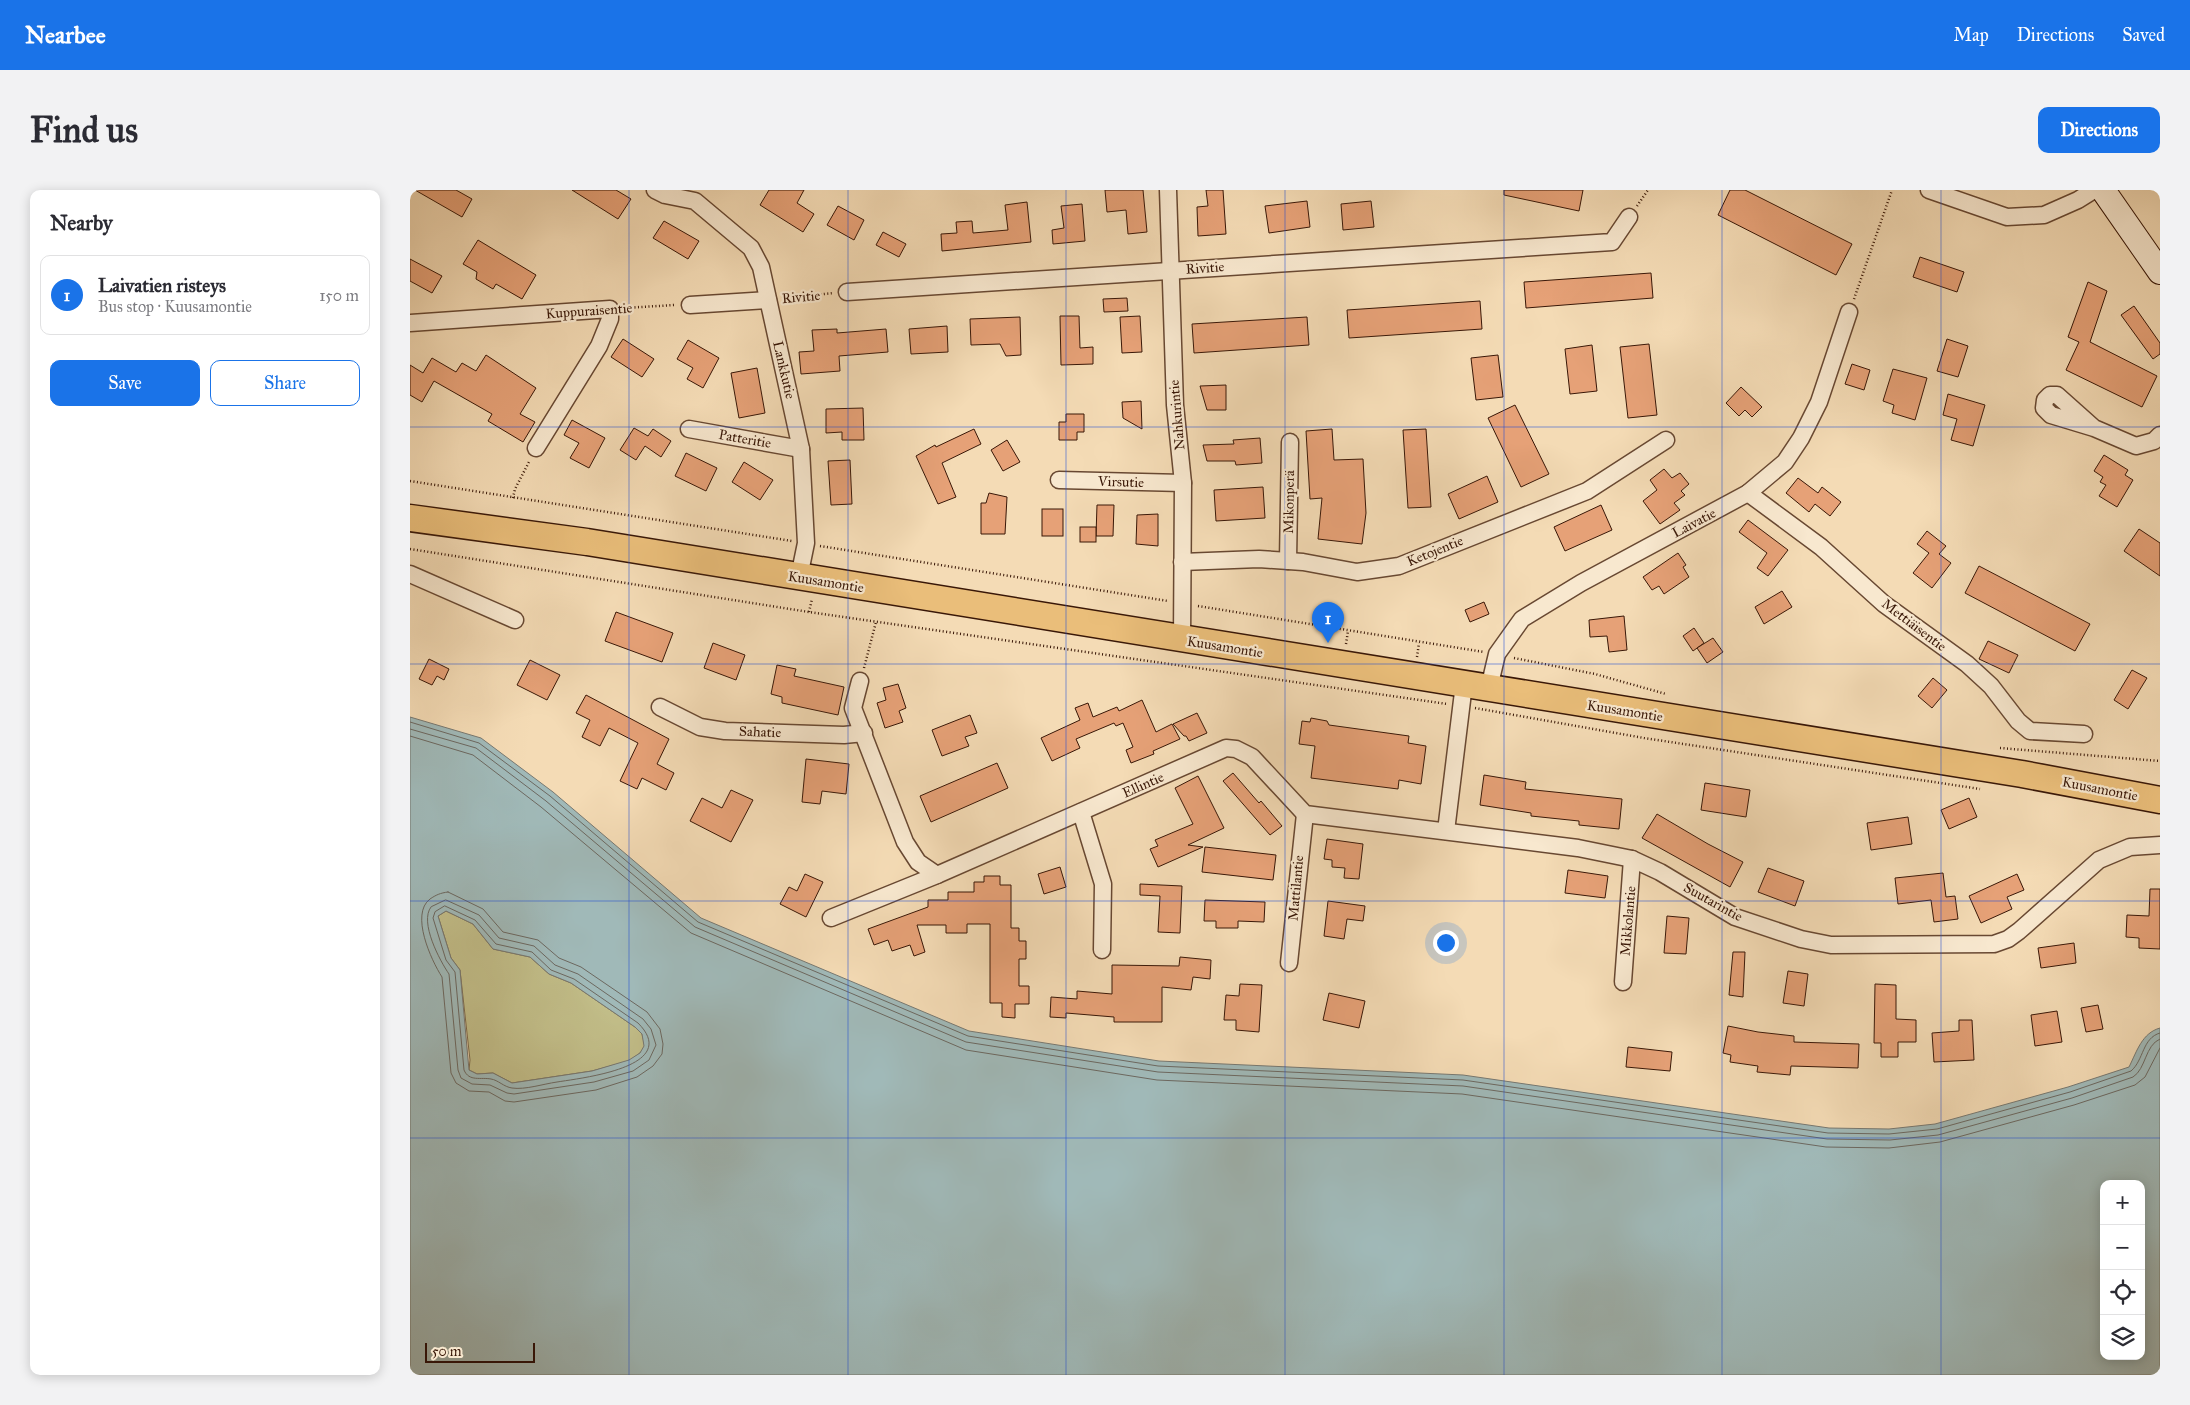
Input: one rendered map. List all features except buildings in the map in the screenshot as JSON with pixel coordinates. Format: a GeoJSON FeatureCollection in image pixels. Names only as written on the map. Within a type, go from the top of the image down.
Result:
{"type":"FeatureCollection","features":[{"type":"Feature","properties":{"kind":"main road"},"geometry":{"type":"LineString","coordinates":[[2103,190],[2160,272]]}},
{"type":"Feature","properties":{"kind":"main road","name":"Kuusamontie"},"geometry":{"type":"LineString","coordinates":[[410,518],[586,542],[1182,640],[1472,692],[2040,777],[2160,800]]}},
{"type":"Feature","properties":{"kind":"main road","name":"Kuusamontie"},"geometry":{"type":"LineString","coordinates":[[2040,777],[2160,785]]}},
{"type":"Feature","properties":{"kind":"street"},"geometry":{"type":"LineString","coordinates":[[655,190],[665,195],[696,195]]}},
{"type":"Feature","properties":{"kind":"street","name":"Nahkurintie"},"geometry":{"type":"LineString","coordinates":[[1168,190],[1174,405],[1183,483],[1182,640]]}},
{"type":"Feature","properties":{"kind":"street"},"geometry":{"type":"LineString","coordinates":[[1930,190],[2007,218],[2044,215],[2078,200],[2094,190]]}},
{"type":"Feature","properties":{"kind":"street","name":"Lankkutie"},"geometry":{"type":"LineString","coordinates":[[696,195],[751,248],[761,267],[801,449],[806,544],[799,577]]}},
{"type":"Feature","properties":{"kind":"street","name":"Rivitie"},"geometry":{"type":"LineString","coordinates":[[847,292],[1612,242],[1629,217]]}},
{"type":"Feature","properties":{"kind":"street"},"geometry":{"type":"LineString","coordinates":[[690,305],[768,300]]}},
{"type":"Feature","properties":{"kind":"street"},"geometry":{"type":"LineString","coordinates":[[536,448],[599,346],[610,319],[610,309]]}},
{"type":"Feature","properties":{"kind":"street","name":"Kuppuraisentie"},"geometry":{"type":"LineString","coordinates":[[410,323],[610,309]]}},
{"type":"Feature","properties":{"kind":"street","name":"Laivatie"},"geometry":{"type":"LineString","coordinates":[[1472,692],[1522,619],[1581,583],[1748,494],[1785,462],[1801,438],[1819,402],[1849,312]]}},
{"type":"Feature","properties":{"kind":"street"},"geometry":{"type":"LineString","coordinates":[[2094,428],[2136,446],[2154,441],[2160,435]]}},
{"type":"Feature","properties":{"kind":"street","name":"Patteritie"},"geometry":{"type":"LineString","coordinates":[[689,429],[801,449]]}},
{"type":"Feature","properties":{"kind":"street","name":"Ketojentie"},"geometry":{"type":"LineString","coordinates":[[1182,562],[1259,559],[1303,562],[1357,572],[1399,566],[1587,490],[1666,440]]}},
{"type":"Feature","properties":{"kind":"street","name":"Mikonperä"},"geometry":{"type":"LineString","coordinates":[[1288,561],[1290,442]]}},
{"type":"Feature","properties":{"kind":"street","name":"Virsutie"},"geometry":{"type":"LineString","coordinates":[[1059,480],[1183,483]]}},
{"type":"Feature","properties":{"kind":"street","name":"Mettiäisentie"},"geometry":{"type":"LineString","coordinates":[[1748,494],[1821,547],[1884,604],[1967,664],[1991,686],[2018,721],[2030,731],[2084,734]]}},
{"type":"Feature","properties":{"kind":"street"},"geometry":{"type":"LineString","coordinates":[[410,574],[515,620]]}},
{"type":"Feature","properties":{"kind":"street"},"geometry":{"type":"LineString","coordinates":[[860,681],[853,708],[905,842],[918,862],[937,875]]}},
{"type":"Feature","properties":{"kind":"street"},"geometry":{"type":"LineString","coordinates":[[1305,814],[1446,831],[1472,692]]}},
{"type":"Feature","properties":{"kind":"street","name":"Sahatie"},"geometry":{"type":"LineString","coordinates":[[660,708],[700,727],[725,731],[844,735],[864,733]]}},
{"type":"Feature","properties":{"kind":"street","name":"Ellintie"},"geometry":{"type":"LineString","coordinates":[[831,918],[937,875],[1226,748],[1236,749],[1252,757],[1305,814]]}},
{"type":"Feature","properties":{"kind":"street"},"geometry":{"type":"LineString","coordinates":[[1081,812],[1103,884],[1102,950]]}},
{"type":"Feature","properties":{"kind":"street","name":"Mattilantie"},"geometry":{"type":"LineString","coordinates":[[1289,963],[1305,814]]}},
{"type":"Feature","properties":{"kind":"street","name":"Suutarintie"},"geometry":{"type":"LineString","coordinates":[[1446,831],[1578,848],[1632,860],[1660,872],[1735,917],[1801,939],[1831,945],[1994,944],[2008,939],[2019,931],[2099,860],[2130,846],[2160,845]]}},
{"type":"Feature","properties":{"kind":"street","name":"Mikkolantie"},"geometry":{"type":"LineString","coordinates":[[1623,982],[1632,860]]}},
{"type":"Feature","properties":{"kind":"path"},"geometry":{"type":"LineString","coordinates":[[1849,312],[1892,190]]}},
{"type":"Feature","properties":{"kind":"path","name":"Rivitie"},"geometry":{"type":"LineString","coordinates":[[768,300],[847,292]]}},
{"type":"Feature","properties":{"kind":"path","name":"Kuppuraisentie"},"geometry":{"type":"LineString","coordinates":[[610,309],[690,305]]}},
{"type":"Feature","properties":{"kind":"path"},"geometry":{"type":"LineString","coordinates":[[512,499],[515,489],[536,448]]}},
{"type":"Feature","properties":{"kind":"path"},"geometry":{"type":"LineString","coordinates":[[410,481],[512,499],[1497,654],[1595,674],[1669,695]]}},
{"type":"Feature","properties":{"kind":"path"},"geometry":{"type":"LineString","coordinates":[[410,549],[876,622],[1181,664],[1472,692],[1644,738],[1986,790]]}},
{"type":"Feature","properties":{"kind":"path"},"geometry":{"type":"LineString","coordinates":[[860,681],[876,622]]}},
{"type":"Feature","properties":{"kind":"path"},"geometry":{"type":"LineString","coordinates":[[1337,644],[1346,646],[1348,631]]}},
{"type":"Feature","properties":{"kind":"path"},"geometry":{"type":"LineString","coordinates":[[1999,748],[2028,752],[2160,761]]}},
{"type":"Feature","properties":{"kind":"shaded area"},"geometry":{"type":"Polygon","coordinates":[[[446,911],[473,924],[493,949],[530,957],[549,974],[571,983],[635,1027],[642,1034],[645,1046],[640,1053],[629,1061],[592,1071],[512,1083],[493,1073],[477,1074],[469,1070],[470,1060],[460,970],[451,958],[438,916],[446,911]]]}},
{"type":"Feature","properties":{"kind":"water"},"geometry":{"type":"Polygon","coordinates":[[[410,717],[481,738],[553,792],[701,918],[969,1031],[1159,1061],[1463,1075],[1829,1128],[1889,1129],[1935,1124],[2068,1087],[2129,1067],[2144,1038],[2160,1028],[2160,1375],[410,1375],[410,717]],[[446,911],[438,916],[451,958],[460,970],[469,1070],[477,1074],[493,1073],[512,1083],[592,1071],[629,1060],[640,1053],[644,1046],[642,1034],[635,1027],[571,983],[549,974],[530,957],[493,949],[473,924],[446,911]]]}},
{"type":"Feature","properties":{"kind":"place","name":"Laivatien risteys"},"geometry":{"type":"Point","coordinates":[1328,643]}}]}
